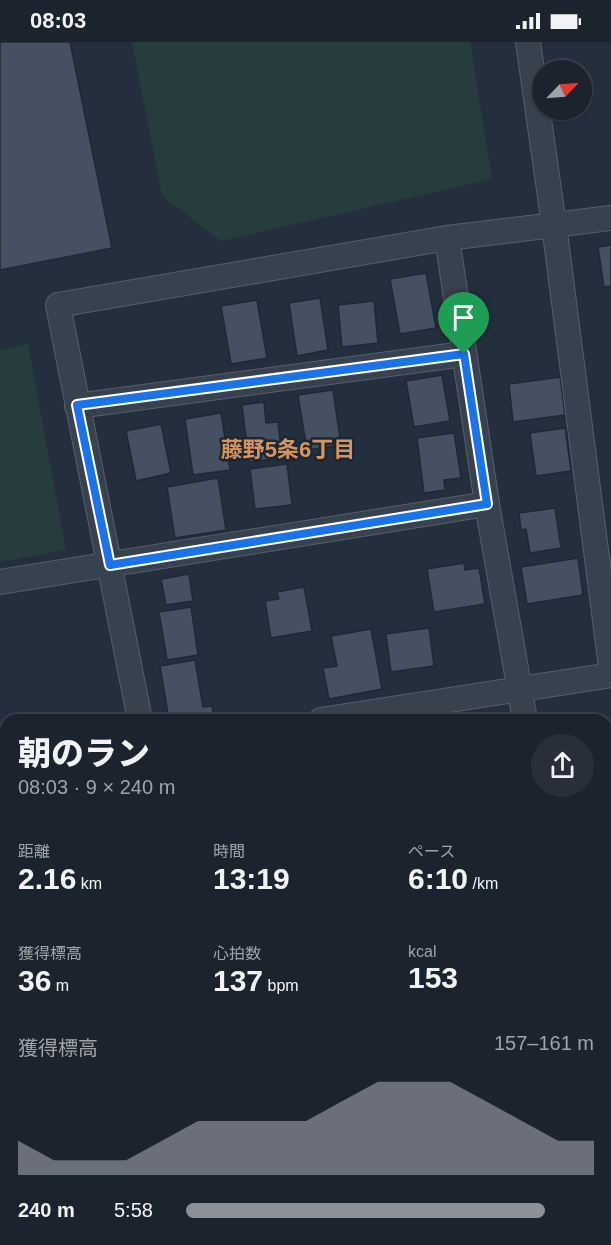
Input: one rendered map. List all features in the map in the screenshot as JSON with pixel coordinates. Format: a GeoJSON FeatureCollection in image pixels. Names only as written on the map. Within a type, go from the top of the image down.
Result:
{"type":"FeatureCollection","features":[{"type":"Feature","properties":{"kind":"street"},"geometry":{"type":"LineString","coordinates":[[528,42],[611,667]]}},
{"type":"Feature","properties":{"kind":"street"},"geometry":{"type":"LineString","coordinates":[[139,714],[58,305],[447,238],[611,218]]}},
{"type":"Feature","properties":{"kind":"street"},"geometry":{"type":"LineString","coordinates":[[447,238],[487,504],[524,714]]}},
{"type":"Feature","properties":{"kind":"street"},"geometry":{"type":"LineString","coordinates":[[77,405],[464,354]]}},
{"type":"Feature","properties":{"kind":"street"},"geometry":{"type":"LineString","coordinates":[[0,582],[487,504]]}},
{"type":"Feature","properties":{"kind":"street"},"geometry":{"type":"LineString","coordinates":[[361,714],[611,675]]}},
{"type":"Feature","properties":{"kind":"green space"},"geometry":{"type":"Polygon","coordinates":[[[132,42],[470,42],[492,179],[221,241],[162,196],[132,42]]]}},
{"type":"Feature","properties":{"kind":"green space"},"geometry":{"type":"Polygon","coordinates":[[[28,344],[66,550],[0,562],[0,350],[28,344]]]}},
{"type":"Feature","properties":{"kind":"building"},"geometry":{"type":"Polygon","coordinates":[[[0,42],[70,42],[112,248],[0,270],[0,42]]]}},
{"type":"Feature","properties":{"kind":"building"},"geometry":{"type":"Polygon","coordinates":[[[611,245],[611,286],[604,287],[598,247],[611,245]]]}},
{"type":"Feature","properties":{"kind":"building"},"geometry":{"type":"Polygon","coordinates":[[[426,273],[436,328],[400,334],[390,279],[426,273]]]}},
{"type":"Feature","properties":{"kind":"building"},"geometry":{"type":"Polygon","coordinates":[[[320,298],[328,350],[297,356],[289,303],[320,298]]]}},
{"type":"Feature","properties":{"kind":"building"},"geometry":{"type":"Polygon","coordinates":[[[257,300],[267,358],[231,364],[221,306],[257,300]]]}},
{"type":"Feature","properties":{"kind":"building"},"geometry":{"type":"Polygon","coordinates":[[[374,301],[378,343],[342,347],[338,305],[374,301]]]}},
{"type":"Feature","properties":{"kind":"building"},"geometry":{"type":"Polygon","coordinates":[[[442,375],[450,421],[414,427],[406,381],[442,375]]]}},
{"type":"Feature","properties":{"kind":"building"},"geometry":{"type":"Polygon","coordinates":[[[560,377],[565,415],[513,422],[509,384],[560,377]]]}},
{"type":"Feature","properties":{"kind":"building"},"geometry":{"type":"Polygon","coordinates":[[[333,390],[341,445],[307,450],[298,395],[333,390]]]}},
{"type":"Feature","properties":{"kind":"building"},"geometry":{"type":"Polygon","coordinates":[[[264,402],[266,423],[278,422],[282,458],[249,462],[242,405],[264,402]]]}},
{"type":"Feature","properties":{"kind":"building"},"geometry":{"type":"Polygon","coordinates":[[[221,413],[230,470],[193,475],[185,419],[221,413]]]}},
{"type":"Feature","properties":{"kind":"building"},"geometry":{"type":"Polygon","coordinates":[[[161,424],[171,473],[136,481],[126,431],[161,424]]]}},
{"type":"Feature","properties":{"kind":"building"},"geometry":{"type":"Polygon","coordinates":[[[565,428],[571,471],[536,476],[530,433],[565,428]]]}},
{"type":"Feature","properties":{"kind":"building"},"geometry":{"type":"Polygon","coordinates":[[[454,433],[461,478],[444,480],[445,490],[424,493],[417,438],[454,433]]]}},
{"type":"Feature","properties":{"kind":"building"},"geometry":{"type":"Polygon","coordinates":[[[287,464],[292,505],[255,509],[250,469],[287,464]]]}},
{"type":"Feature","properties":{"kind":"building"},"geometry":{"type":"Polygon","coordinates":[[[218,478],[226,530],[175,538],[167,487],[218,478]]]}},
{"type":"Feature","properties":{"kind":"building"},"geometry":{"type":"Polygon","coordinates":[[[555,508],[561,548],[530,553],[526,529],[521,530],[519,513],[555,508]]]}},
{"type":"Feature","properties":{"kind":"building"},"geometry":{"type":"Polygon","coordinates":[[[578,558],[583,595],[527,604],[521,567],[578,558]]]}},
{"type":"Feature","properties":{"kind":"building"},"geometry":{"type":"Polygon","coordinates":[[[464,563],[465,570],[479,568],[485,604],[434,612],[427,569],[464,563]]]}},
{"type":"Feature","properties":{"kind":"building"},"geometry":{"type":"Polygon","coordinates":[[[189,574],[193,601],[166,605],[161,579],[189,574]]]}},
{"type":"Feature","properties":{"kind":"building"},"geometry":{"type":"Polygon","coordinates":[[[304,587],[312,631],[271,638],[265,601],[279,599],[277,592],[304,587]]]}},
{"type":"Feature","properties":{"kind":"building"},"geometry":{"type":"Polygon","coordinates":[[[191,607],[198,655],[167,660],[159,612],[191,607]]]}},
{"type":"Feature","properties":{"kind":"building"},"geometry":{"type":"Polygon","coordinates":[[[429,628],[434,666],[391,672],[386,634],[429,628]]]}},
{"type":"Feature","properties":{"kind":"building"},"geometry":{"type":"Polygon","coordinates":[[[371,629],[382,689],[329,699],[323,668],[337,666],[331,636],[371,629]]]}},
{"type":"Feature","properties":{"kind":"building"},"geometry":{"type":"Polygon","coordinates":[[[195,660],[203,707],[212,706],[213,714],[168,714],[160,666],[195,660]]]}},
{"type":"Feature","properties":{"kind":"district","name":"藤野5条6丁目"},"geometry":{"type":"Point","coordinates":[288,449]}},
{"type":"Feature","properties":{"kind":"route"},"geometry":{"type":"LineString","coordinates":[[464,354],[487,504],[110,565],[77,405],[464,354]]}}]}
